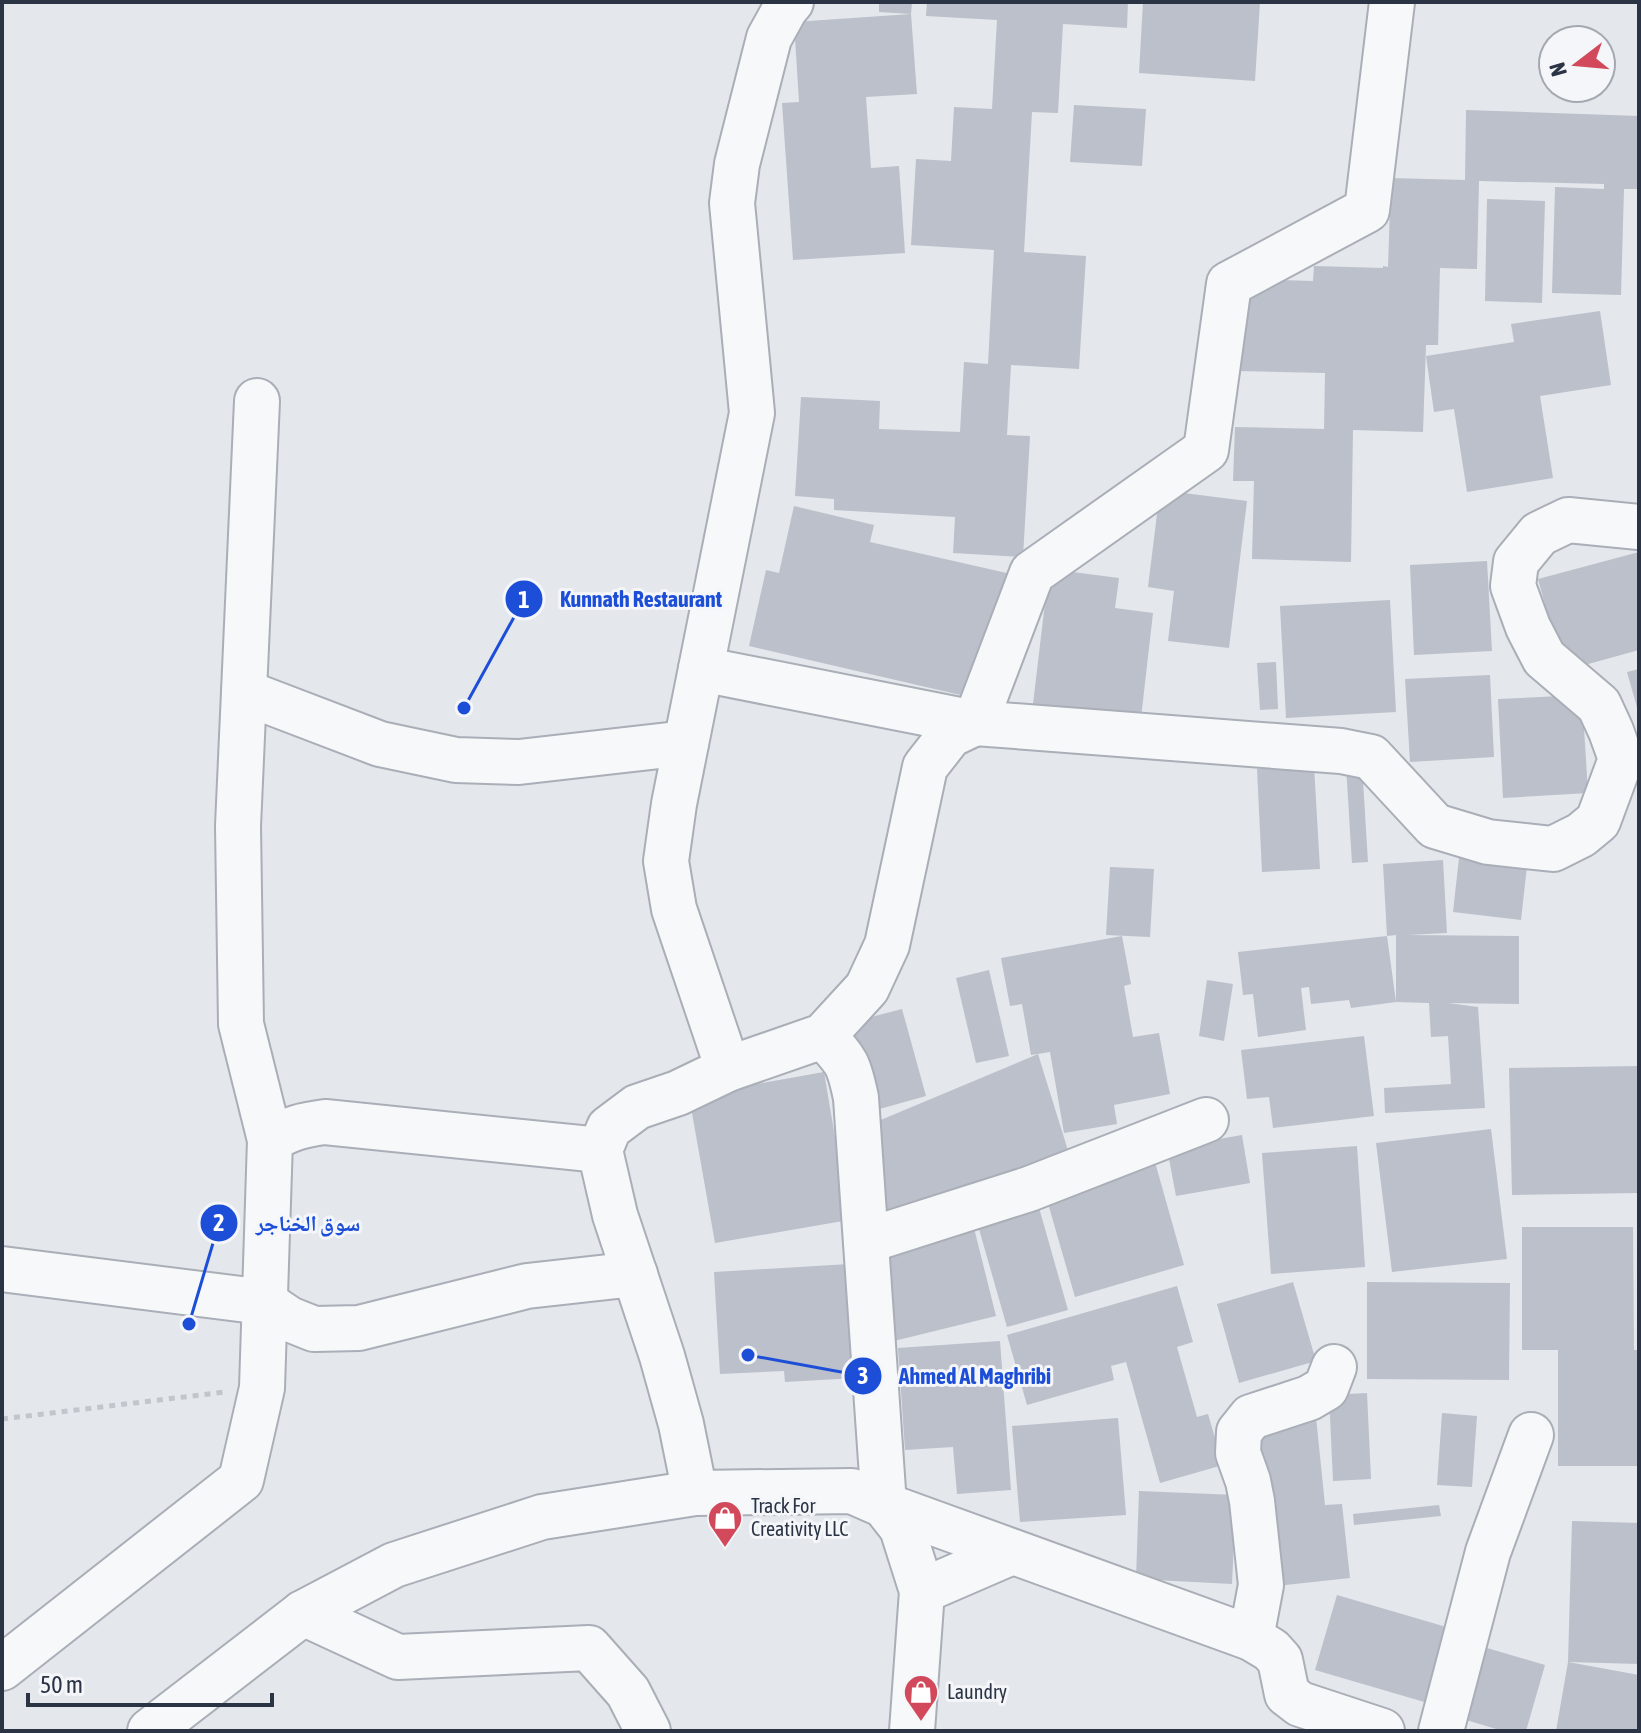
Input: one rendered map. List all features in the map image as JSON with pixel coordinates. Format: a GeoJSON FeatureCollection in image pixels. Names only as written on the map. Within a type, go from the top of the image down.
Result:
{"type":"FeatureCollection","features":[{"type":"Feature","properties":{"kind":"street"},"geometry":{"type":"LineString","coordinates":[[695,1493],[681,1424],[662,1356],[615,1215],[600,1150],[609,1128],[637,1107],[678,1093],[728,1069],[823,1036],[867,988],[887,945],[925,767],[950,735],[975,723],[1032,573],[1206,450],[1229,284],[1367,210],[1392,2]]}},
{"type":"Feature","properties":{"kind":"street"},"geometry":{"type":"LineString","coordinates":[[728,1069],[674,909],[666,861],[674,804],[752,413],[733,190],[769,38],[784,4]]}},
{"type":"Feature","properties":{"kind":"street"},"geometry":{"type":"LineString","coordinates":[[2,1668],[241,1480],[262,1388],[270,1140],[241,1024],[238,826],[257,401]]}},
{"type":"Feature","properties":{"kind":"street"},"geometry":{"type":"LineString","coordinates":[[701,669],[975,723],[1341,751],[1371,757],[1435,826],[1488,842],[1553,849],[1581,835],[1598,821],[1621,759],[1599,705],[1544,658],[1528,627],[1513,586],[1516,562],[1539,534],[1568,520],[1639,527]]}},
{"type":"Feature","properties":{"kind":"street"},"geometry":{"type":"LineString","coordinates":[[244,692],[380,744],[456,760],[519,762],[686,743]]}},
{"type":"Feature","properties":{"kind":"street"},"geometry":{"type":"LineString","coordinates":[[823,1036],[850,1069],[856,1098],[884,1505],[902,1528],[922,1591],[912,1731]]}},
{"type":"Feature","properties":{"kind":"street"},"geometry":{"type":"LineString","coordinates":[[866,1241],[1029,1189],[1206,1120]]}},
{"type":"Feature","properties":{"kind":"street"},"geometry":{"type":"LineString","coordinates":[[270,1140],[303,1124],[325,1122],[600,1150]]}},
{"type":"Feature","properties":{"kind":"street"},"geometry":{"type":"LineString","coordinates":[[2,1269],[264,1302],[289,1319],[314,1329],[359,1328],[527,1286],[635,1274]]}},
{"type":"Feature","properties":{"kind":"street"},"geometry":{"type":"LineString","coordinates":[[1251,1638],[1261,1585],[1252,1501],[1238,1453],[1239,1432],[1251,1417],[1309,1398],[1326,1388],[1334,1367]]}},
{"type":"Feature","properties":{"kind":"street"},"geometry":{"type":"LineString","coordinates":[[1441,1731],[1488,1552],[1531,1435]]}},
{"type":"Feature","properties":{"kind":"street"},"geometry":{"type":"LineString","coordinates":[[150,1731],[303,1613],[394,1565],[542,1517],[695,1493],[852,1491],[1251,1638],[1271,1650],[1280,1660],[1287,1694],[1300,1704],[1382,1731]]}},
{"type":"Feature","properties":{"kind":"street"},"geometry":{"type":"LineString","coordinates":[[922,1591],[1012,1552]]}},
{"type":"Feature","properties":{"kind":"street"},"geometry":{"type":"LineString","coordinates":[[303,1613],[398,1657],[589,1648],[628,1692],[648,1731]]}},
{"type":"Feature","properties":{"kind":"path"},"geometry":{"type":"LineString","coordinates":[[2,1419],[262,1388]]}},
{"type":"Feature","properties":{"kind":"building"},"geometry":{"type":"Polygon","coordinates":[[[879,2],[912,2],[911,14],[879,12],[879,2]]]}},
{"type":"Feature","properties":{"kind":"building"},"geometry":{"type":"Polygon","coordinates":[[[927,2],[1128,2],[1127,28],[1063,24],[1058,113],[1032,112],[1024,252],[1086,256],[1079,369],[1011,365],[1007,435],[1030,436],[1023,557],[953,553],[955,517],[834,510],[834,499],[795,496],[801,397],[880,401],[879,429],[960,432],[964,362],[988,364],[994,250],[911,245],[916,159],[951,161],[954,107],[992,109],[997,20],[926,16],[927,2]]]}},
{"type":"Feature","properties":{"kind":"building"},"geometry":{"type":"Polygon","coordinates":[[[1143,2],[1260,2],[1255,81],[1139,73],[1143,2]]]}},
{"type":"Feature","properties":{"kind":"building"},"geometry":{"type":"Polygon","coordinates":[[[911,14],[917,94],[866,97],[871,168],[899,166],[905,253],[793,260],[782,103],[799,102],[794,22],[911,14]]]}},
{"type":"Feature","properties":{"kind":"building"},"geometry":{"type":"Polygon","coordinates":[[[1074,105],[1146,109],[1142,166],[1070,162],[1074,105]]]}},
{"type":"Feature","properties":{"kind":"building"},"geometry":{"type":"Polygon","coordinates":[[[1466,110],[1639,116],[1639,189],[1624,189],[1621,295],[1552,293],[1555,187],[1604,189],[1604,184],[1479,181],[1477,269],[1440,268],[1438,345],[1426,345],[1423,432],[1353,430],[1351,562],[1252,559],[1254,481],[1233,481],[1235,427],[1324,429],[1325,373],[1236,371],[1239,279],[1313,281],[1314,266],[1388,267],[1391,178],[1465,180],[1466,110]]]}},
{"type":"Feature","properties":{"kind":"building"},"geometry":{"type":"Polygon","coordinates":[[[1487,199],[1545,201],[1542,303],[1485,301],[1487,199]]]}},
{"type":"Feature","properties":{"kind":"building"},"geometry":{"type":"Polygon","coordinates":[[[1600,311],[1611,385],[1540,396],[1553,478],[1467,492],[1454,409],[1434,412],[1426,356],[1514,342],[1511,324],[1600,311]]]}},
{"type":"Feature","properties":{"kind":"building"},"geometry":{"type":"Polygon","coordinates":[[[1160,490],[1247,501],[1229,648],[1168,641],[1174,591],[1148,587],[1160,490]]]}},
{"type":"Feature","properties":{"kind":"building"},"geometry":{"type":"Polygon","coordinates":[[[794,506],[874,525],[870,542],[1011,574],[982,700],[749,646],[766,570],[779,573],[794,506]]]}},
{"type":"Feature","properties":{"kind":"building"},"geometry":{"type":"Polygon","coordinates":[[[1639,552],[1639,650],[1563,671],[1538,579],[1639,552]]]}},
{"type":"Feature","properties":{"kind":"building"},"geometry":{"type":"Polygon","coordinates":[[[1487,561],[1492,651],[1414,655],[1410,565],[1487,561]]]}},
{"type":"Feature","properties":{"kind":"building"},"geometry":{"type":"Polygon","coordinates":[[[1049,569],[1119,578],[1115,608],[1153,613],[1141,718],[1033,704],[1049,569]]]}},
{"type":"Feature","properties":{"kind":"building"},"geometry":{"type":"Polygon","coordinates":[[[1390,600],[1396,712],[1286,718],[1280,606],[1390,600]]]}},
{"type":"Feature","properties":{"kind":"building"},"geometry":{"type":"Polygon","coordinates":[[[1276,662],[1278,709],[1260,710],[1257,663],[1276,662]]]}},
{"type":"Feature","properties":{"kind":"building"},"geometry":{"type":"Polygon","coordinates":[[[1639,669],[1639,711],[1638,711],[1627,672],[1639,669]]]}},
{"type":"Feature","properties":{"kind":"building"},"geometry":{"type":"Polygon","coordinates":[[[1490,675],[1494,757],[1410,762],[1405,679],[1490,675]]]}},
{"type":"Feature","properties":{"kind":"building"},"geometry":{"type":"Polygon","coordinates":[[[1582,695],[1588,793],[1503,798],[1498,699],[1582,695]]]}},
{"type":"Feature","properties":{"kind":"building"},"geometry":{"type":"Polygon","coordinates":[[[1362,765],[1368,862],[1352,863],[1346,766],[1362,765]]]}},
{"type":"Feature","properties":{"kind":"building"},"geometry":{"type":"Polygon","coordinates":[[[1314,766],[1320,869],[1262,872],[1257,769],[1314,766]]]}},
{"type":"Feature","properties":{"kind":"building"},"geometry":{"type":"Polygon","coordinates":[[[1460,849],[1528,857],[1521,920],[1453,912],[1460,849]]]}},
{"type":"Feature","properties":{"kind":"building"},"geometry":{"type":"Polygon","coordinates":[[[1443,860],[1447,933],[1407,935],[1519,936],[1519,1004],[1448,1003],[1478,1007],[1485,1108],[1385,1113],[1384,1088],[1451,1084],[1448,1036],[1431,1037],[1429,1003],[1396,1002],[1396,935],[1387,936],[1383,864],[1443,860]]]}},
{"type":"Feature","properties":{"kind":"building"},"geometry":{"type":"Polygon","coordinates":[[[1110,867],[1154,869],[1150,937],[1106,935],[1110,867]]]}},
{"type":"Feature","properties":{"kind":"building"},"geometry":{"type":"Polygon","coordinates":[[[1122,936],[1131,984],[1124,986],[1133,1037],[1159,1033],[1170,1094],[1114,1105],[1117,1124],[1064,1133],[1050,1052],[1031,1055],[1022,1004],[1010,1006],[1001,958],[1122,936]]]}},
{"type":"Feature","properties":{"kind":"building"},"geometry":{"type":"Polygon","coordinates":[[[1387,936],[1396,1002],[1351,1008],[1349,1000],[1311,1004],[1309,987],[1301,988],[1306,1030],[1258,1037],[1253,994],[1243,995],[1238,952],[1387,936]]]}},
{"type":"Feature","properties":{"kind":"building"},"geometry":{"type":"Polygon","coordinates":[[[989,970],[1009,1056],[976,1063],[956,978],[989,970]]]}},
{"type":"Feature","properties":{"kind":"building"},"geometry":{"type":"Polygon","coordinates":[[[1207,980],[1233,984],[1224,1041],[1199,1036],[1207,980]]]}},
{"type":"Feature","properties":{"kind":"building"},"geometry":{"type":"Polygon","coordinates":[[[902,1009],[926,1096],[876,1110],[852,1022],[902,1009]]]}},
{"type":"Feature","properties":{"kind":"building"},"geometry":{"type":"Polygon","coordinates":[[[1364,1036],[1374,1116],[1273,1128],[1269,1097],[1247,1099],[1241,1050],[1364,1036]]]}},
{"type":"Feature","properties":{"kind":"building"},"geometry":{"type":"Polygon","coordinates":[[[1038,1054],[1070,1157],[874,1232],[864,1127],[1038,1054]]]}},
{"type":"Feature","properties":{"kind":"building"},"geometry":{"type":"Polygon","coordinates":[[[1639,1066],[1639,1193],[1512,1195],[1509,1068],[1639,1066]]]}},
{"type":"Feature","properties":{"kind":"building"},"geometry":{"type":"Polygon","coordinates":[[[824,1072],[849,1220],[715,1243],[689,1096],[824,1072]]]}},
{"type":"Feature","properties":{"kind":"building"},"geometry":{"type":"Polygon","coordinates":[[[1491,1129],[1507,1259],[1392,1272],[1376,1143],[1491,1129]]]}},
{"type":"Feature","properties":{"kind":"building"},"geometry":{"type":"Polygon","coordinates":[[[1242,1135],[1250,1183],[1176,1196],[1167,1148],[1242,1135]]]}},
{"type":"Feature","properties":{"kind":"building"},"geometry":{"type":"Polygon","coordinates":[[[1357,1146],[1365,1267],[1271,1274],[1262,1153],[1357,1146]]]}},
{"type":"Feature","properties":{"kind":"building"},"geometry":{"type":"Polygon","coordinates":[[[1153,1155],[1184,1265],[1075,1297],[1043,1186],[1153,1155]]]}},
{"type":"Feature","properties":{"kind":"building"},"geometry":{"type":"Polygon","coordinates":[[[1036,1197],[1068,1310],[1007,1327],[975,1215],[1036,1197]]]}},
{"type":"Feature","properties":{"kind":"building"},"geometry":{"type":"Polygon","coordinates":[[[973,1224],[996,1316],[894,1341],[871,1249],[973,1224]]]}},
{"type":"Feature","properties":{"kind":"building"},"geometry":{"type":"Polygon","coordinates":[[[1522,1227],[1633,1227],[1634,1350],[1639,1350],[1639,1466],[1558,1466],[1558,1350],[1522,1350],[1522,1227]]]}},
{"type":"Feature","properties":{"kind":"building"},"geometry":{"type":"Polygon","coordinates":[[[849,1264],[856,1378],[785,1382],[784,1371],[720,1374],[714,1272],[849,1264]]]}},
{"type":"Feature","properties":{"kind":"building"},"geometry":{"type":"Polygon","coordinates":[[[1293,1282],[1316,1361],[1239,1383],[1217,1304],[1293,1282]]]}},
{"type":"Feature","properties":{"kind":"building"},"geometry":{"type":"Polygon","coordinates":[[[1367,1282],[1510,1283],[1509,1380],[1367,1379],[1367,1282]]]}},
{"type":"Feature","properties":{"kind":"building"},"geometry":{"type":"Polygon","coordinates":[[[1177,1286],[1193,1342],[1177,1347],[1197,1417],[1208,1414],[1223,1465],[1160,1483],[1126,1362],[1111,1366],[1114,1380],[1027,1405],[1007,1335],[1177,1286]]]}},
{"type":"Feature","properties":{"kind":"building"},"geometry":{"type":"Polygon","coordinates":[[[1000,1341],[1011,1490],[957,1494],[953,1447],[905,1450],[898,1348],[1000,1341]]]}},
{"type":"Feature","properties":{"kind":"building"},"geometry":{"type":"Polygon","coordinates":[[[1367,1393],[1371,1479],[1333,1481],[1329,1395],[1367,1393]]]}},
{"type":"Feature","properties":{"kind":"building"},"geometry":{"type":"Polygon","coordinates":[[[1442,1413],[1477,1416],[1472,1487],[1437,1485],[1442,1413]]]}},
{"type":"Feature","properties":{"kind":"building"},"geometry":{"type":"Polygon","coordinates":[[[1316,1417],[1325,1505],[1342,1504],[1350,1578],[1276,1586],[1258,1423],[1316,1417]]]}},
{"type":"Feature","properties":{"kind":"building"},"geometry":{"type":"Polygon","coordinates":[[[1118,1418],[1126,1515],[1020,1522],[1012,1426],[1118,1418]]]}},
{"type":"Feature","properties":{"kind":"building"},"geometry":{"type":"Polygon","coordinates":[[[1139,1491],[1236,1495],[1232,1584],[1136,1579],[1139,1491]]]}},
{"type":"Feature","properties":{"kind":"building"},"geometry":{"type":"Polygon","coordinates":[[[1439,1505],[1441,1516],[1354,1525],[1353,1514],[1439,1505]]]}},
{"type":"Feature","properties":{"kind":"building"},"geometry":{"type":"Polygon","coordinates":[[[1572,1521],[1639,1523],[1639,1664],[1568,1662],[1572,1521]]]}},
{"type":"Feature","properties":{"kind":"building"},"geometry":{"type":"Polygon","coordinates":[[[1337,1595],[1460,1631],[1438,1706],[1315,1670],[1337,1595]]]}},
{"type":"Feature","properties":{"kind":"building"},"geometry":{"type":"Polygon","coordinates":[[[1477,1645],[1545,1665],[1526,1731],[1503,1731],[1456,1717],[1477,1645]]]}},
{"type":"Feature","properties":{"kind":"building"},"geometry":{"type":"Polygon","coordinates":[[[1568,1662],[1639,1675],[1639,1731],[1556,1731],[1568,1662]]]}},
{"type":"Feature","properties":{"kind":"place","name":"Kunnath Restaurant"},"geometry":{"type":"Point","coordinates":[464,708]}},
{"type":"Feature","properties":{"kind":"place","name":"سوق الخناجر"},"geometry":{"type":"Point","coordinates":[189,1324]}},
{"type":"Feature","properties":{"kind":"place","name":"Ahmed Al Maghribi"},"geometry":{"type":"Point","coordinates":[748,1355]}},
{"type":"Feature","properties":{"kind":"place","name":"Track For Creativity LLC"},"geometry":{"type":"Point","coordinates":[725,1549]}},
{"type":"Feature","properties":{"kind":"place","name":"Laundry"},"geometry":{"type":"Point","coordinates":[921,1723]}}]}
